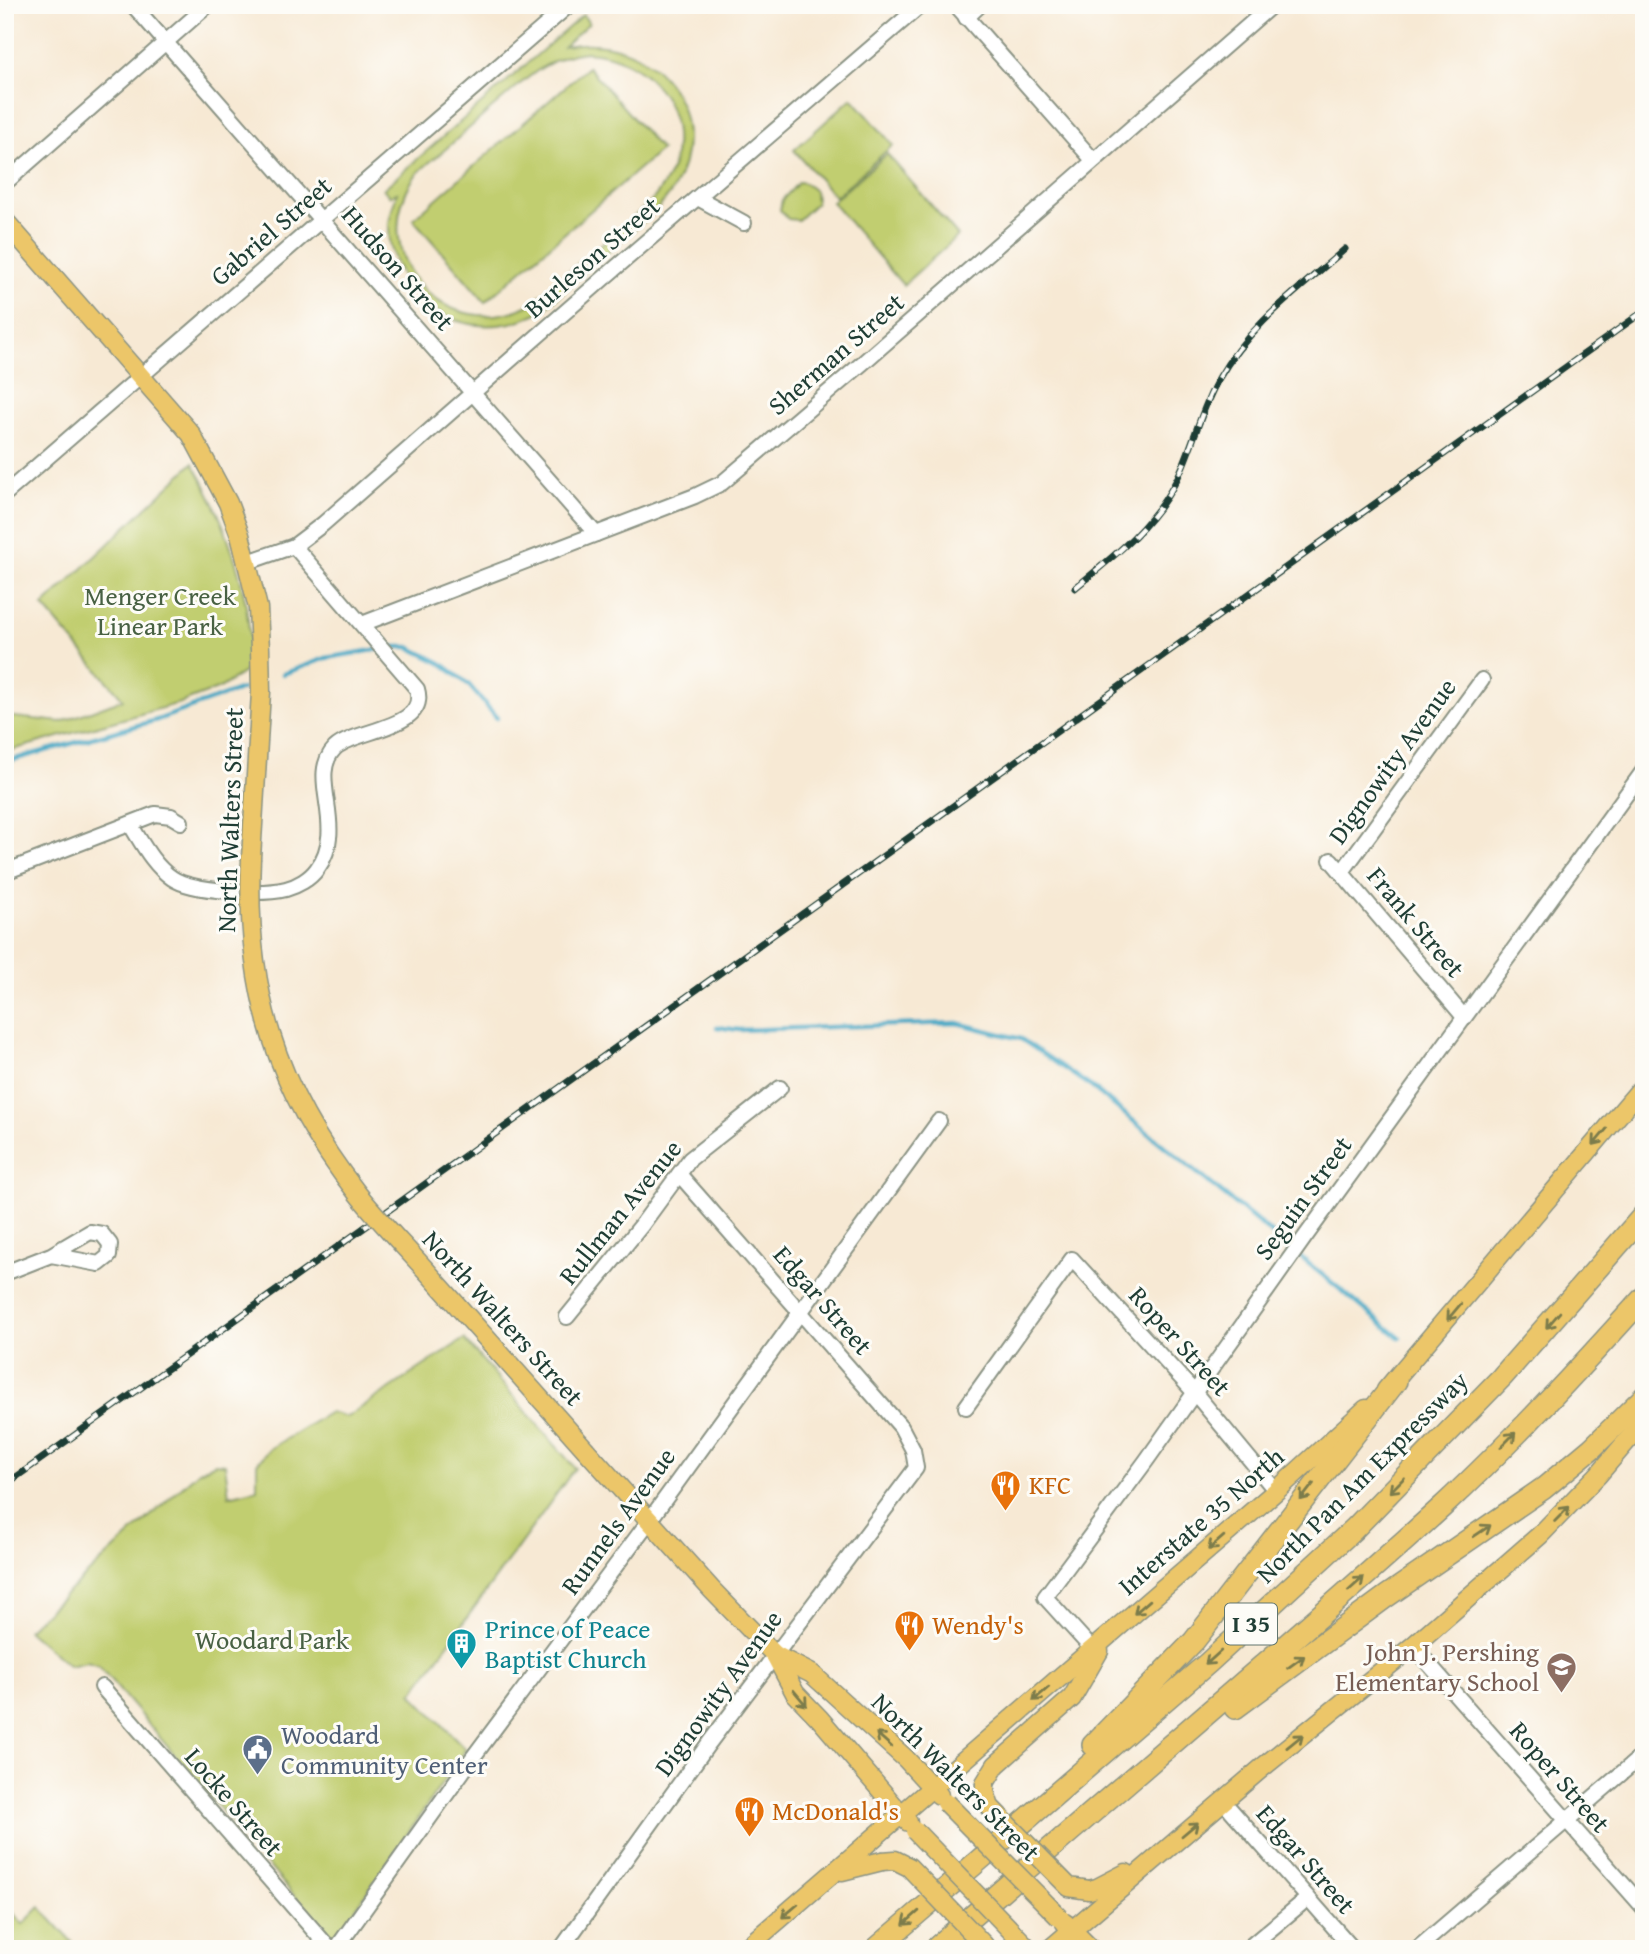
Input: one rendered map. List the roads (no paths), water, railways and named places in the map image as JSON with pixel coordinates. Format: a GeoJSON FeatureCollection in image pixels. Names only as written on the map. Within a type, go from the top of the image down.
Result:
{"type":"FeatureCollection","features":[{"type":"Feature","properties":{"kind":"highway","name":"North Pan Am Expressway"},"geometry":{"type":"LineString","coordinates":[[876,1949],[1208,1662],[1354,1528],[1503,1377],[1644,1215]]}},
{"type":"Feature","properties":{"kind":"highway","name":"I 35"},"geometry":{"type":"LineString","coordinates":[[935,1949],[1287,1646],[1443,1506],[1643,1298]]}},
{"type":"Feature","properties":{"kind":"highway"},"geometry":{"type":"LineString","coordinates":[[1024,1819],[1194,1641],[1396,1381]]}},
{"type":"Feature","properties":{"kind":"highway"},"geometry":{"type":"LineString","coordinates":[[1046,1851],[1398,1588],[1544,1488],[1592,1448],[1644,1397]]}},
{"type":"Feature","properties":{"kind":"main road","name":"North Walters Street"},"geometry":{"type":"LineString","coordinates":[[5,221],[191,435],[228,503],[248,562],[258,608],[261,679],[248,905],[256,977],[275,1050],[307,1121],[365,1203],[649,1521],[775,1655],[795,1693],[915,1831],[1027,1948]]}},
{"type":"Feature","properties":{"kind":"main road","name":"Interstate 35 North"},"geometry":{"type":"LineString","coordinates":[[745,1949],[1276,1491],[1396,1381],[1644,1085]]}},
{"type":"Feature","properties":{"kind":"main road"},"geometry":{"type":"LineString","coordinates":[[1050,1949],[1066,1924],[1162,1853],[1413,1646],[1540,1535],[1598,1475],[1644,1421]]}},
{"type":"Feature","properties":{"kind":"main road"},"geometry":{"type":"LineString","coordinates":[[1100,1644],[1072,1698],[996,1765],[985,1783],[985,1793],[990,1807],[1069,1887],[1088,1890],[1112,1881],[1162,1853]]}},
{"type":"Feature","properties":{"kind":"main road","name":"North Walters Street"},"geometry":{"type":"LineString","coordinates":[[775,1655],[812,1674],[906,1759],[1091,1949]]}},
{"type":"Feature","properties":{"kind":"main road"},"geometry":{"type":"LineString","coordinates":[[835,1872],[895,1860],[909,1867],[985,1945],[985,1949]]}},
{"type":"Feature","properties":{"kind":"street","name":"Hudson Street"},"geometry":{"type":"LineString","coordinates":[[133,5],[596,534]]}},
{"type":"Feature","properties":{"kind":"street"},"geometry":{"type":"LineString","coordinates":[[5,183],[208,5]]}},
{"type":"Feature","properties":{"kind":"street","name":"Burleson Street"},"geometry":{"type":"LineString","coordinates":[[248,562],[294,546],[323,524],[921,5]]}},
{"type":"Feature","properties":{"kind":"street"},"geometry":{"type":"LineString","coordinates":[[956,5],[1093,160]]}},
{"type":"Feature","properties":{"kind":"street"},"geometry":{"type":"LineString","coordinates":[[966,18],[980,5]]}},
{"type":"Feature","properties":{"kind":"street","name":"Sherman Street"},"geometry":{"type":"LineString","coordinates":[[362,624],[695,496],[722,483],[1272,5]]}},
{"type":"Feature","properties":{"kind":"street","name":"Gabriel Street"},"geometry":{"type":"LineString","coordinates":[[5,494],[561,8]]}},
{"type":"Feature","properties":{"kind":"street"},"geometry":{"type":"LineString","coordinates":[[698,198],[744,223]]}},
{"type":"Feature","properties":{"kind":"street"},"geometry":{"type":"LineString","coordinates":[[130,824],[156,864],[181,883],[196,888],[264,892],[290,888],[317,869],[330,840],[330,815],[322,772],[326,760],[344,742],[407,718],[418,704],[417,689],[294,546]]}},
{"type":"Feature","properties":{"kind":"street","name":"Dignowity Avenue"},"geometry":{"type":"LineString","coordinates":[[1342,872],[1482,680]]}},
{"type":"Feature","properties":{"kind":"street","name":"Seguin Street"},"geometry":{"type":"LineString","coordinates":[[1100,1644],[1045,1597],[1644,770]]}},
{"type":"Feature","properties":{"kind":"street"},"geometry":{"type":"LineString","coordinates":[[5,872],[155,814],[172,816],[181,822]]}},
{"type":"Feature","properties":{"kind":"street","name":"Frank Street"},"geometry":{"type":"LineString","coordinates":[[1331,860],[1464,1017]]}},
{"type":"Feature","properties":{"kind":"street","name":"Rullman Avenue"},"geometry":{"type":"LineString","coordinates":[[567,1317],[700,1151],[780,1088]]}},
{"type":"Feature","properties":{"kind":"street","name":"Runnels Avenue"},"geometry":{"type":"LineString","coordinates":[[336,1949],[939,1121]]}},
{"type":"Feature","properties":{"kind":"street","name":"Edgar Street"},"geometry":{"type":"LineString","coordinates":[[679,1174],[901,1427],[913,1450],[916,1468]]}},
{"type":"Feature","properties":{"kind":"street"},"geometry":{"type":"LineString","coordinates":[[5,1273],[51,1255]]}},
{"type":"Feature","properties":{"kind":"street","name":"Roper Street"},"geometry":{"type":"LineString","coordinates":[[966,1407],[1072,1259],[1194,1392],[1276,1491]]}},
{"type":"Feature","properties":{"kind":"street","name":"Dignowity Avenue"},"geometry":{"type":"LineString","coordinates":[[561,1949],[775,1655],[916,1468]]}},
{"type":"Feature","properties":{"kind":"street","name":"Roper Street"},"geometry":{"type":"LineString","coordinates":[[1413,1646],[1644,1908]]}},
{"type":"Feature","properties":{"kind":"street","name":"Locke Street"},"geometry":{"type":"LineString","coordinates":[[102,1687],[330,1949]]}},
{"type":"Feature","properties":{"kind":"street"},"geometry":{"type":"LineString","coordinates":[[1418,1949],[1644,1754]]}},
{"type":"Feature","properties":{"kind":"street","name":"Edgar Street"},"geometry":{"type":"LineString","coordinates":[[1223,1801],[1353,1949]]}},
{"type":"Feature","properties":{"kind":"street"},"geometry":{"type":"LineString","coordinates":[[1247,1949],[1308,1898]]}},
{"type":"Feature","properties":{"kind":"waterway"},"geometry":{"type":"LineString","coordinates":[[283,674],[326,658],[392,647],[409,647],[441,663],[468,684],[497,718]]}},
{"type":"Feature","properties":{"kind":"waterway"},"geometry":{"type":"LineString","coordinates":[[5,762],[157,720],[242,689]]}},
{"type":"Feature","properties":{"kind":"waterway"},"geometry":{"type":"LineString","coordinates":[[717,1027],[739,1030],[957,1023],[1021,1039],[1093,1088],[1400,1338]]}},
{"type":"Feature","properties":{"kind":"railway"},"geometry":{"type":"LineString","coordinates":[[1075,588],[1131,540],[1167,497],[1182,468],[1212,390],[1245,341],[1276,309],[1345,249]]}},
{"type":"Feature","properties":{"kind":"railway"},"geometry":{"type":"LineString","coordinates":[[5,1485],[1644,311]]}},
{"type":"Feature","properties":{"kind":"place","name":"KFC"},"geometry":{"type":"Point","coordinates":[1006,1512]}},
{"type":"Feature","properties":{"kind":"place","name":"Wendy's"},"geometry":{"type":"Point","coordinates":[909,1652]}},
{"type":"Feature","properties":{"kind":"place","name":"Prince of Peace Baptist Church"},"geometry":{"type":"Point","coordinates":[462,1671]}},
{"type":"Feature","properties":{"kind":"place","name":"John J. Pershing Elementary School"},"geometry":{"type":"Point","coordinates":[1562,1694]}},
{"type":"Feature","properties":{"kind":"place","name":"Woodard Community Center"},"geometry":{"type":"Point","coordinates":[258,1777]}},
{"type":"Feature","properties":{"kind":"place","name":"McDonald's"},"geometry":{"type":"Point","coordinates":[749,1838]}},
{"type":"Feature","properties":{"kind":"park label","name":"Menger Creek Linear Park"},"geometry":{"type":"Point","coordinates":[160,611]}},
{"type":"Feature","properties":{"kind":"park label","name":"Woodard Park"},"geometry":{"type":"Point","coordinates":[272,1640]}}]}
